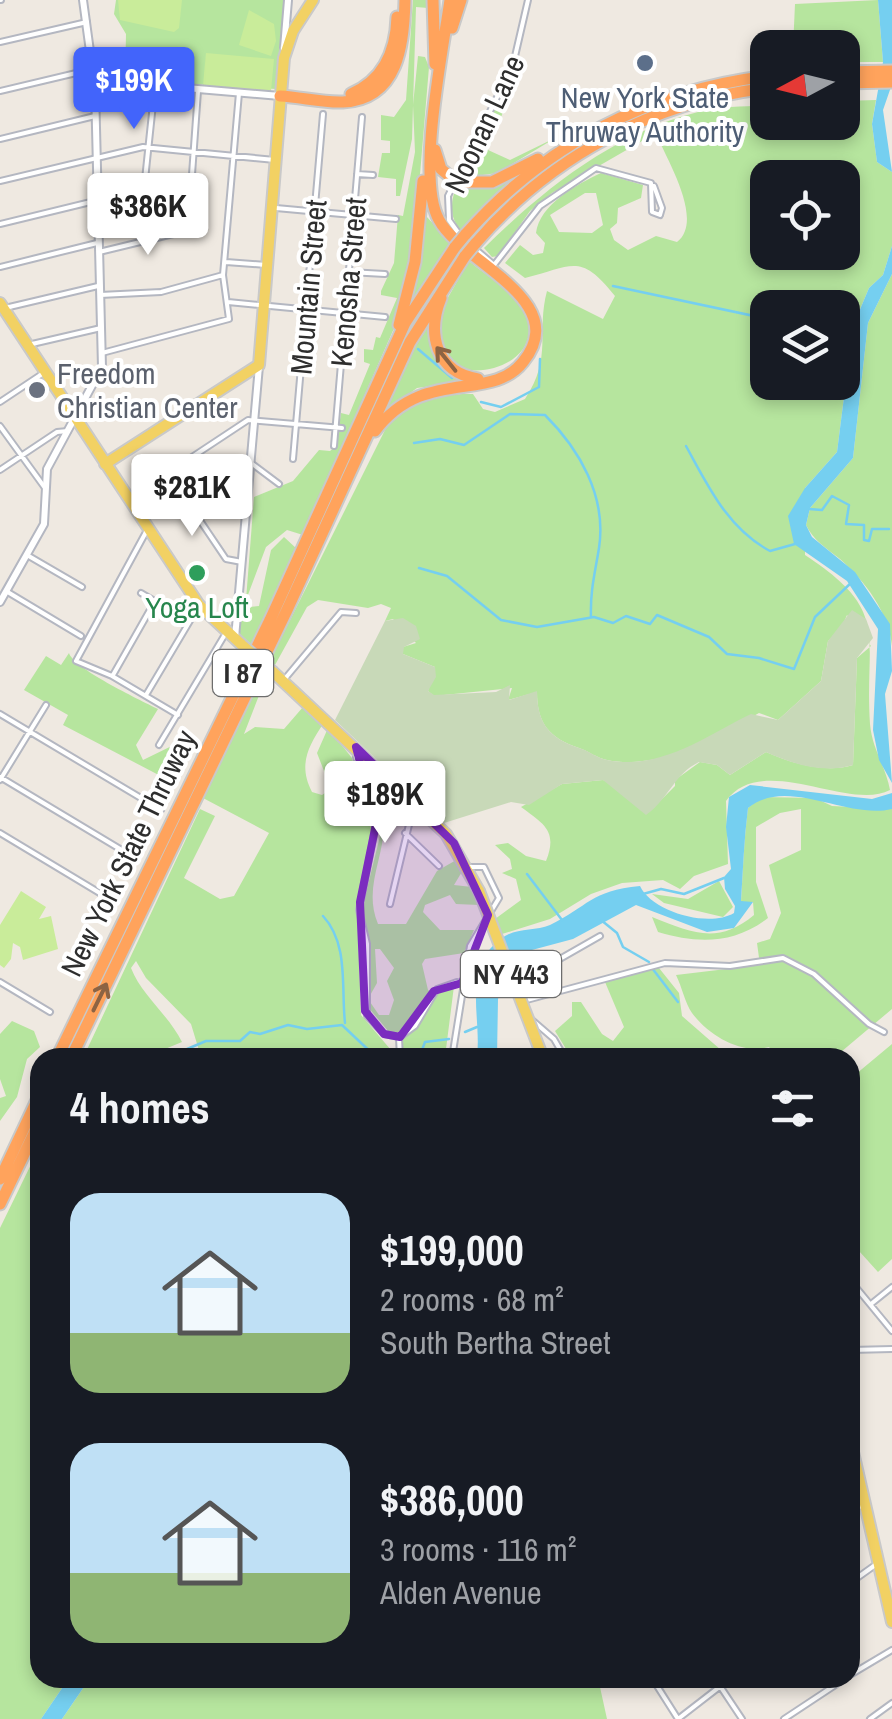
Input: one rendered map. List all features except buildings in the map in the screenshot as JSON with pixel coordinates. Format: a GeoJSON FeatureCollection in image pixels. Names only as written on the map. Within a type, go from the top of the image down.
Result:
{"type":"FeatureCollection","features":[{"type":"Feature","properties":{"kind":"highway"},"geometry":{"type":"LineString","coordinates":[[322,100],[353,93],[379,74],[394,46],[397,0]]}},
{"type":"Feature","properties":{"kind":"highway"},"geometry":{"type":"LineString","coordinates":[[280,96],[358,99],[387,80],[402,52],[405,0]]}},
{"type":"Feature","properties":{"kind":"highway"},"geometry":{"type":"LineString","coordinates":[[350,473],[383,419],[401,404],[431,390],[505,377],[522,363],[532,343],[534,323],[523,298],[454,240],[436,216],[429,188],[438,69],[434,0]]}},
{"type":"Feature","properties":{"kind":"highway"},"geometry":{"type":"LineString","coordinates":[[364,414],[410,288],[447,0]]}},
{"type":"Feature","properties":{"kind":"highway"},"geometry":{"type":"LineString","coordinates":[[438,69],[463,0]]}},
{"type":"Feature","properties":{"kind":"highway"},"geometry":{"type":"LineString","coordinates":[[860,71],[892,70]]}},
{"type":"Feature","properties":{"kind":"highway","name":"New York State Thruway"},"geometry":{"type":"LineString","coordinates":[[62,1048],[412,312],[532,170],[595,130],[674,96],[750,80]]}},
{"type":"Feature","properties":{"kind":"highway"},"geometry":{"type":"LineString","coordinates":[[860,83],[892,82]]}},
{"type":"Feature","properties":{"kind":"highway","name":"New York State Thruway"},"geometry":{"type":"LineString","coordinates":[[470,240],[540,181],[610,136],[686,104],[750,92]]}},
{"type":"Feature","properties":{"kind":"highway"},"geometry":{"type":"LineString","coordinates":[[434,126],[436,159],[456,181],[498,180],[595,130]]}},
{"type":"Feature","properties":{"kind":"highway"},"geometry":{"type":"LineString","coordinates":[[424,172],[426,203],[436,223],[517,296],[528,312],[531,332],[526,352],[512,369],[496,377],[476,379],[456,372],[435,343],[438,306],[460,252]]}},
{"type":"Feature","properties":{"kind":"highway","name":"New York State Thruway"},"geometry":{"type":"LineString","coordinates":[[76,1048],[416,329],[460,252]]}},
{"type":"Feature","properties":{"kind":"highway"},"geometry":{"type":"LineString","coordinates":[[0,1179],[30,1115]]}},
{"type":"Feature","properties":{"kind":"highway"},"geometry":{"type":"LineString","coordinates":[[0,1204],[30,1142]]}},
{"type":"Feature","properties":{"kind":"main road"},"geometry":{"type":"LineString","coordinates":[[1,307],[105,464],[259,365],[284,61],[313,0]]}},
{"type":"Feature","properties":{"kind":"main road","name":"NY 443"},"geometry":{"type":"LineString","coordinates":[[105,464],[200,605],[450,838],[479,890],[538,1048]]}},
{"type":"Feature","properties":{"kind":"main road"},"geometry":{"type":"LineString","coordinates":[[860,1477],[891,1614]]}},
{"type":"Feature","properties":{"kind":"street"},"geometry":{"type":"LineString","coordinates":[[81,636],[2,598],[44,524],[47,469],[98,381],[102,353],[95,88],[84,0]]}},
{"type":"Feature","properties":{"kind":"street"},"geometry":{"type":"LineString","coordinates":[[289,0],[304,12]]}},
{"type":"Feature","properties":{"kind":"street"},"geometry":{"type":"LineString","coordinates":[[284,61],[289,0]]}},
{"type":"Feature","properties":{"kind":"street","name":"Noonan Lane"},"geometry":{"type":"LineString","coordinates":[[528,0],[516,58],[448,196],[447,216],[452,228],[494,265],[540,206],[593,169],[609,168],[654,186]]}},
{"type":"Feature","properties":{"kind":"street"},"geometry":{"type":"LineString","coordinates":[[0,42],[87,22]]}},
{"type":"Feature","properties":{"kind":"street"},"geometry":{"type":"LineString","coordinates":[[0,91],[92,69]]}},
{"type":"Feature","properties":{"kind":"street"},"geometry":{"type":"LineString","coordinates":[[95,88],[125,83],[280,96]]}},
{"type":"Feature","properties":{"kind":"street"},"geometry":{"type":"LineString","coordinates":[[0,224],[145,188],[155,85]]}},
{"type":"Feature","properties":{"kind":"street"},"geometry":{"type":"LineString","coordinates":[[188,230],[198,89]]}},
{"type":"Feature","properties":{"kind":"street"},"geometry":{"type":"LineString","coordinates":[[102,353],[229,318],[224,262],[239,93]]}},
{"type":"Feature","properties":{"kind":"street","name":"Mountain Street"},"geometry":{"type":"LineString","coordinates":[[293,459],[323,114]]}},
{"type":"Feature","properties":{"kind":"street"},"geometry":{"type":"LineString","coordinates":[[0,139],[95,116]]}},
{"type":"Feature","properties":{"kind":"street","name":"Kenosha Street"},"geometry":{"type":"LineString","coordinates":[[334,446],[339,428],[362,118]]}},
{"type":"Feature","properties":{"kind":"street"},"geometry":{"type":"LineString","coordinates":[[0,181],[150,148],[275,160]]}},
{"type":"Feature","properties":{"kind":"street"},"geometry":{"type":"LineString","coordinates":[[357,174],[373,175]]}},
{"type":"Feature","properties":{"kind":"street"},"geometry":{"type":"LineString","coordinates":[[654,186],[662,208],[660,216],[651,210],[654,186]]}},
{"type":"Feature","properties":{"kind":"street"},"geometry":{"type":"LineString","coordinates":[[271,208],[396,219]]}},
{"type":"Feature","properties":{"kind":"street"},"geometry":{"type":"LineString","coordinates":[[270,222],[288,210]]}},
{"type":"Feature","properties":{"kind":"street"},"geometry":{"type":"LineString","coordinates":[[0,267],[198,228]]}},
{"type":"Feature","properties":{"kind":"street"},"geometry":{"type":"LineString","coordinates":[[224,262],[266,265]]}},
{"type":"Feature","properties":{"kind":"street"},"geometry":{"type":"LineString","coordinates":[[349,272],[384,274]]}},
{"type":"Feature","properties":{"kind":"street"},"geometry":{"type":"LineString","coordinates":[[1,307],[100,290],[161,292],[224,276]]}},
{"type":"Feature","properties":{"kind":"street"},"geometry":{"type":"LineString","coordinates":[[228,302],[385,316]]}},
{"type":"Feature","properties":{"kind":"street"},"geometry":{"type":"LineString","coordinates":[[28,346],[102,328]]}},
{"type":"Feature","properties":{"kind":"street"},"geometry":{"type":"LineString","coordinates":[[159,745],[234,638],[259,365]]}},
{"type":"Feature","properties":{"kind":"street"},"geometry":{"type":"LineString","coordinates":[[0,402],[46,372]]}},
{"type":"Feature","properties":{"kind":"street"},"geometry":{"type":"LineString","coordinates":[[129,498],[254,420],[339,428]]}},
{"type":"Feature","properties":{"kind":"street"},"geometry":{"type":"LineString","coordinates":[[0,426],[44,488]]}},
{"type":"Feature","properties":{"kind":"street"},"geometry":{"type":"LineString","coordinates":[[0,470],[57,432],[68,432]]}},
{"type":"Feature","properties":{"kind":"street"},"geometry":{"type":"LineString","coordinates":[[251,462],[278,484]]}},
{"type":"Feature","properties":{"kind":"street"},"geometry":{"type":"LineString","coordinates":[[168,473],[224,557],[242,562]]}},
{"type":"Feature","properties":{"kind":"street"},"geometry":{"type":"LineString","coordinates":[[148,528],[75,657],[83,667],[112,676],[178,715]]}},
{"type":"Feature","properties":{"kind":"street"},"geometry":{"type":"LineString","coordinates":[[27,555],[82,587]]}},
{"type":"Feature","properties":{"kind":"street"},"geometry":{"type":"LineString","coordinates":[[141,592],[188,621]]}},
{"type":"Feature","properties":{"kind":"street"},"geometry":{"type":"LineString","coordinates":[[112,676],[155,601]]}},
{"type":"Feature","properties":{"kind":"street"},"geometry":{"type":"LineString","coordinates":[[146,696],[200,605]]}},
{"type":"Feature","properties":{"kind":"street"},"geometry":{"type":"LineString","coordinates":[[283,681],[341,612],[356,612]]}},
{"type":"Feature","properties":{"kind":"street"},"geometry":{"type":"LineString","coordinates":[[46,705],[0,778],[130,855]]}},
{"type":"Feature","properties":{"kind":"street"},"geometry":{"type":"LineString","coordinates":[[0,714],[161,810]]}},
{"type":"Feature","properties":{"kind":"street"},"geometry":{"type":"LineString","coordinates":[[356,747],[376,832],[360,905],[367,944],[364,1007],[384,1034],[400,1037],[415,1026],[434,991],[462,983],[474,987]]}},
{"type":"Feature","properties":{"kind":"street"},"geometry":{"type":"LineString","coordinates":[[390,904],[405,833],[416,805]]}},
{"type":"Feature","properties":{"kind":"street"},"geometry":{"type":"LineString","coordinates":[[0,832],[108,898]]}},
{"type":"Feature","properties":{"kind":"street"},"geometry":{"type":"LineString","coordinates":[[405,833],[439,866]]}},
{"type":"Feature","properties":{"kind":"street"},"geometry":{"type":"LineString","coordinates":[[453,1048],[470,946],[500,898],[484,867],[469,867]]}},
{"type":"Feature","properties":{"kind":"street"},"geometry":{"type":"LineString","coordinates":[[558,1048],[521,1006],[558,960],[600,936]]}},
{"type":"Feature","properties":{"kind":"street"},"geometry":{"type":"LineString","coordinates":[[530,996],[665,963],[730,966],[783,958],[814,974],[869,1024],[884,1032]]}},
{"type":"Feature","properties":{"kind":"street"},"geometry":{"type":"LineString","coordinates":[[0,982],[50,1012]]}},
{"type":"Feature","properties":{"kind":"street"},"geometry":{"type":"LineString","coordinates":[[400,1037],[400,1048]]}},
{"type":"Feature","properties":{"kind":"street"},"geometry":{"type":"LineString","coordinates":[[871,1304],[892,1287]]}},
{"type":"Feature","properties":{"kind":"street"},"geometry":{"type":"LineString","coordinates":[[860,1291],[892,1331]]}},
{"type":"Feature","properties":{"kind":"street"},"geometry":{"type":"LineString","coordinates":[[860,1349],[892,1349]]}},
{"type":"Feature","properties":{"kind":"street"},"geometry":{"type":"LineString","coordinates":[[860,1505],[867,1504]]}},
{"type":"Feature","properties":{"kind":"street"},"geometry":{"type":"LineString","coordinates":[[860,1576],[878,1563]]}},
{"type":"Feature","properties":{"kind":"street"},"geometry":{"type":"LineString","coordinates":[[860,1669],[892,1650]]}},
{"type":"Feature","properties":{"kind":"street"},"geometry":{"type":"LineString","coordinates":[[658,1688],[678,1719],[717,1688]]}},
{"type":"Feature","properties":{"kind":"street"},"geometry":{"type":"LineString","coordinates":[[721,1688],[742,1719]]}},
{"type":"Feature","properties":{"kind":"street"},"geometry":{"type":"LineString","coordinates":[[784,1719],[830,1688]]}},
{"type":"Feature","properties":{"kind":"street"},"geometry":{"type":"LineString","coordinates":[[870,1719],[892,1702]]}},
{"type":"Feature","properties":{"kind":"highlighted area"},"geometry":{"type":"Polygon","coordinates":[[[356,747],[454,843],[488,915],[462,983],[434,991],[400,1037],[384,1034],[365,1011],[360,902],[376,824],[356,747]]]}},
{"type":"Feature","properties":{"kind":"green space"},"geometry":{"type":"Polygon","coordinates":[[[116,0],[285,0],[276,89],[125,80],[126,34],[114,14],[116,0]]]}},
{"type":"Feature","properties":{"kind":"green space"},"geometry":{"type":"Polygon","coordinates":[[[118,0],[182,0],[179,28],[174,32],[120,20],[118,0]]]}},
{"type":"Feature","properties":{"kind":"green space"},"geometry":{"type":"Polygon","coordinates":[[[413,0],[430,0],[428,8],[416,7],[412,139],[400,196],[396,196],[396,179],[378,177],[382,153],[390,153],[390,141],[381,140],[381,115],[394,117],[406,100],[413,0]]]}},
{"type":"Feature","properties":{"kind":"green space"},"geometry":{"type":"Polygon","coordinates":[[[878,0],[883,62],[860,62],[860,30],[794,30],[795,4],[878,0]]]}},
{"type":"Feature","properties":{"kind":"green space"},"geometry":{"type":"Polygon","coordinates":[[[249,10],[274,24],[276,41],[271,56],[239,45],[249,10]]]}},
{"type":"Feature","properties":{"kind":"green space"},"geometry":{"type":"Polygon","coordinates":[[[206,53],[274,59],[271,91],[203,85],[206,53]]]}},
{"type":"Feature","properties":{"kind":"green space"},"geometry":{"type":"Polygon","coordinates":[[[418,56],[425,57],[429,67],[415,234],[399,317],[303,535],[287,530],[266,547],[246,600],[254,497],[293,481],[319,450],[330,451],[336,446],[341,413],[349,415],[370,364],[364,362],[364,349],[373,350],[397,298],[381,295],[381,291],[394,263],[398,215],[403,216],[415,152],[413,105],[418,56]]]}},
{"type":"Feature","properties":{"kind":"green space"},"geometry":{"type":"Polygon","coordinates":[[[860,100],[876,100],[872,124],[877,162],[892,172],[892,246],[883,275],[869,288],[860,309],[860,290],[750,290],[750,400],[844,400],[837,452],[805,488],[805,555],[833,575],[862,610],[870,644],[847,615],[840,631],[828,641],[821,681],[778,720],[759,713],[686,750],[646,761],[600,758],[553,734],[542,721],[537,692],[508,700],[512,688],[434,696],[428,691],[435,667],[403,654],[403,647],[416,643],[393,619],[385,621],[391,608],[381,604],[368,608],[318,600],[307,607],[275,665],[270,660],[389,422],[418,404],[449,395],[473,394],[483,409],[495,412],[525,399],[539,370],[547,291],[603,319],[615,296],[593,273],[575,266],[525,278],[505,263],[520,245],[533,255],[543,253],[545,243],[536,233],[552,204],[601,173],[643,185],[641,198],[618,208],[617,223],[610,229],[614,240],[628,250],[656,236],[677,242],[685,232],[687,219],[681,189],[656,133],[552,193],[530,211],[498,256],[492,257],[484,248],[556,185],[609,149],[667,121],[724,108],[750,106],[750,140],[860,140],[860,100]],[[585,193],[550,215],[559,232],[592,233],[603,225],[596,193],[585,193]]]}},
{"type":"Feature","properties":{"kind":"green space"},"geometry":{"type":"Polygon","coordinates":[[[498,103],[505,107],[488,150],[510,160],[557,137],[497,173],[461,178],[498,103]]]}},
{"type":"Feature","properties":{"kind":"green space"},"geometry":{"type":"Polygon","coordinates":[[[521,173],[462,232],[452,210],[457,185],[521,173]]]}},
{"type":"Feature","properties":{"kind":"green space"},"geometry":{"type":"Polygon","coordinates":[[[426,216],[452,244],[406,315],[418,274],[426,216]]]}},
{"type":"Feature","properties":{"kind":"green space"},"geometry":{"type":"Polygon","coordinates":[[[469,261],[511,295],[528,323],[524,348],[491,369],[463,369],[441,349],[439,313],[469,261]]]}},
{"type":"Feature","properties":{"kind":"green space"},"geometry":{"type":"Polygon","coordinates":[[[892,274],[892,646],[881,610],[867,587],[806,525],[810,508],[853,458],[868,323],[892,274]]]}},
{"type":"Feature","properties":{"kind":"green space"},"geometry":{"type":"Polygon","coordinates":[[[436,304],[432,343],[468,381],[417,388],[384,412],[436,304]]]}},
{"type":"Feature","properties":{"kind":"green space"},"geometry":{"type":"Polygon","coordinates":[[[284,537],[297,549],[252,645],[239,633],[242,608],[259,606],[271,550],[284,537]]]}},
{"type":"Feature","properties":{"kind":"green space"},"geometry":{"type":"Polygon","coordinates":[[[852,610],[866,619],[873,638],[857,658],[853,765],[808,766],[766,752],[730,775],[717,765],[699,762],[683,773],[646,815],[603,780],[562,784],[529,805],[511,802],[444,823],[335,720],[385,621],[403,618],[416,626],[420,639],[404,647],[403,654],[435,667],[436,677],[428,691],[434,695],[496,692],[510,685],[509,700],[537,691],[542,720],[560,739],[607,760],[627,762],[665,756],[751,714],[778,720],[821,681],[828,641],[852,610]]]}},
{"type":"Feature","properties":{"kind":"green space"},"geometry":{"type":"Polygon","coordinates":[[[870,647],[871,733],[890,790],[873,795],[852,794],[783,781],[761,781],[742,787],[726,801],[728,864],[694,876],[680,889],[663,880],[622,883],[591,894],[550,919],[502,934],[495,919],[521,900],[516,879],[502,873],[512,869],[510,859],[495,845],[508,843],[526,856],[546,861],[549,851],[547,829],[521,807],[562,784],[603,780],[660,801],[675,786],[675,780],[700,762],[717,765],[730,775],[766,752],[820,768],[853,765],[857,658],[870,647]]]}},
{"type":"Feature","properties":{"kind":"green space"},"geometry":{"type":"Polygon","coordinates":[[[69,653],[94,675],[158,709],[136,745],[143,760],[186,739],[193,742],[174,783],[63,725],[68,715],[24,690],[46,656],[61,665],[69,653]]]}},
{"type":"Feature","properties":{"kind":"green space"},"geometry":{"type":"Polygon","coordinates":[[[263,672],[267,675],[244,734],[255,727],[284,729],[303,707],[323,724],[305,765],[312,792],[322,795],[331,789],[317,753],[328,728],[352,758],[372,832],[357,900],[361,1015],[389,1048],[198,1048],[191,1024],[146,978],[136,961],[131,968],[136,978],[182,1042],[167,1048],[88,1048],[200,809],[215,816],[184,878],[220,899],[234,896],[269,833],[203,798],[263,672]]]}},
{"type":"Feature","properties":{"kind":"green space"},"geometry":{"type":"Polygon","coordinates":[[[369,781],[383,820],[373,888],[378,924],[406,924],[437,871],[458,859],[463,870],[454,885],[472,887],[479,905],[456,904],[450,895],[425,905],[423,912],[440,930],[474,930],[464,953],[425,959],[422,964],[428,990],[435,994],[454,986],[446,1048],[403,1048],[400,1032],[389,1032],[368,1007],[368,999],[379,1015],[389,1015],[394,1000],[387,981],[394,968],[380,949],[375,949],[377,983],[368,998],[370,948],[362,909],[380,836],[369,781]]]}},
{"type":"Feature","properties":{"kind":"green space"},"geometry":{"type":"Polygon","coordinates":[[[761,797],[815,798],[832,806],[892,809],[892,1009],[846,1048],[737,1046],[707,1029],[687,1005],[676,975],[760,965],[757,943],[770,939],[781,913],[769,865],[801,850],[801,809],[780,813],[756,827],[756,882],[768,918],[755,927],[729,937],[701,940],[658,932],[652,917],[692,931],[716,933],[754,915],[753,902],[741,902],[748,808],[761,797]]]}},
{"type":"Feature","properties":{"kind":"green space"},"geometry":{"type":"Polygon","coordinates":[[[719,881],[733,907],[723,917],[664,903],[652,894],[688,899],[719,881]]]}},
{"type":"Feature","properties":{"kind":"green space"},"geometry":{"type":"Polygon","coordinates":[[[21,891],[46,907],[39,919],[51,916],[58,949],[23,960],[20,947],[13,943],[11,959],[4,968],[0,965],[0,925],[21,891]]]}},
{"type":"Feature","properties":{"kind":"green space"},"geometry":{"type":"Polygon","coordinates":[[[659,968],[679,993],[682,1016],[719,1048],[565,1048],[555,1031],[572,1016],[572,1002],[581,1002],[602,1034],[613,1041],[624,1027],[605,982],[659,968]]]}},
{"type":"Feature","properties":{"kind":"green space"},"geometry":{"type":"Polygon","coordinates":[[[12,1021],[34,1031],[40,1047],[30,1048],[17,1097],[0,1121],[0,1098],[6,1096],[0,1079],[0,1034],[12,1021]]]}},
{"type":"Feature","properties":{"kind":"green space"},"geometry":{"type":"Polygon","coordinates":[[[892,1044],[892,1259],[878,1272],[860,1252],[860,1071],[892,1044]]]}},
{"type":"Feature","properties":{"kind":"green space"},"geometry":{"type":"Polygon","coordinates":[[[30,1166],[30,1688],[62,1688],[41,1719],[0,1719],[0,1228],[30,1166]]]}},
{"type":"Feature","properties":{"kind":"green space"},"geometry":{"type":"Polygon","coordinates":[[[83,1688],[600,1688],[607,1719],[62,1719],[83,1688]]]}},
{"type":"Feature","properties":{"kind":"water"},"geometry":{"type":"Polygon","coordinates":[[[878,0],[892,0],[892,84],[883,110],[892,172],[877,162],[872,124],[883,62],[878,0]]]}},
{"type":"Feature","properties":{"kind":"water"},"geometry":{"type":"Polygon","coordinates":[[[892,246],[892,274],[868,323],[860,395],[860,309],[869,288],[883,275],[892,246]]]}},
{"type":"Feature","properties":{"kind":"water"},"geometry":{"type":"Polygon","coordinates":[[[844,400],[859,400],[853,458],[810,508],[806,525],[812,537],[855,572],[890,624],[892,671],[885,694],[892,783],[879,760],[873,730],[878,629],[847,581],[794,544],[788,516],[805,488],[837,452],[844,400]]]}},
{"type":"Feature","properties":{"kind":"water"},"geometry":{"type":"Polygon","coordinates":[[[750,785],[872,799],[892,793],[892,809],[856,809],[781,796],[748,808],[741,901],[753,902],[734,928],[707,932],[636,905],[573,939],[517,954],[498,999],[497,1048],[478,1048],[478,976],[482,961],[505,936],[550,925],[600,896],[640,886],[656,903],[682,915],[710,919],[734,913],[724,877],[731,869],[726,827],[729,797],[750,785]]]}},
{"type":"Feature","properties":{"kind":"water"},"geometry":{"type":"Polygon","coordinates":[[[62,1688],[83,1688],[62,1719],[41,1719],[62,1688]]]}},
{"type":"Feature","properties":{"kind":"waterway"},"geometry":{"type":"LineString","coordinates":[[613,286],[750,315]]}},
{"type":"Feature","properties":{"kind":"waterway"},"geometry":{"type":"LineString","coordinates":[[418,349],[452,378]]}},
{"type":"Feature","properties":{"kind":"waterway"},"geometry":{"type":"LineString","coordinates":[[481,402],[501,407],[539,387],[540,359]]}},
{"type":"Feature","properties":{"kind":"waterway"},"geometry":{"type":"LineString","coordinates":[[414,443],[440,439],[464,445],[510,414],[545,415],[579,458],[599,510],[591,617]]}},
{"type":"Feature","properties":{"kind":"waterway"},"geometry":{"type":"LineString","coordinates":[[686,446],[720,505],[742,531],[770,551],[795,544]]}},
{"type":"Feature","properties":{"kind":"waterway"},"geometry":{"type":"LineString","coordinates":[[809,509],[822,510],[832,496],[849,505],[846,524],[864,525],[864,540],[869,541],[872,529],[889,529]]}},
{"type":"Feature","properties":{"kind":"waterway"},"geometry":{"type":"LineString","coordinates":[[419,568],[447,576],[501,620],[537,627],[594,617],[613,623],[626,616],[650,624],[657,615],[709,637],[727,654],[759,658],[794,669],[815,617],[852,582]]}},
{"type":"Feature","properties":{"kind":"waterway"},"geometry":{"type":"LineString","coordinates":[[527,874],[562,920]]}},
{"type":"Feature","properties":{"kind":"waterway"},"geometry":{"type":"LineString","coordinates":[[643,894],[661,889],[684,894],[724,878]]}},
{"type":"Feature","properties":{"kind":"waterway"},"geometry":{"type":"LineString","coordinates":[[323,916],[337,939],[340,953],[345,1023]]}},
{"type":"Feature","properties":{"kind":"waterway"},"geometry":{"type":"LineString","coordinates":[[601,920],[617,933],[623,947],[649,962]]}},
{"type":"Feature","properties":{"kind":"waterway"},"geometry":{"type":"LineString","coordinates":[[652,968],[678,1002]]}},
{"type":"Feature","properties":{"kind":"waterway"},"geometry":{"type":"LineString","coordinates":[[190,1048],[206,1041],[240,1041],[250,1032],[260,1034],[288,1025],[307,1029],[342,1025],[366,1048]]}},
{"type":"Feature","properties":{"kind":"waterway"},"geometry":{"type":"LineString","coordinates":[[465,1032],[477,1027]]}},
{"type":"Feature","properties":{"kind":"waterway"},"geometry":{"type":"LineString","coordinates":[[423,1048],[425,1042],[449,1039]]}},
{"type":"Feature","properties":{"kind":"place","name":"New York State Thruway Authority"},"geometry":{"type":"Point","coordinates":[645,63]}},
{"type":"Feature","properties":{"kind":"place","name":"Freedom Christian Center"},"geometry":{"type":"Point","coordinates":[37,390]}},
{"type":"Feature","properties":{"kind":"place","name":"Yoga Loft"},"geometry":{"type":"Point","coordinates":[197,573]}}]}
